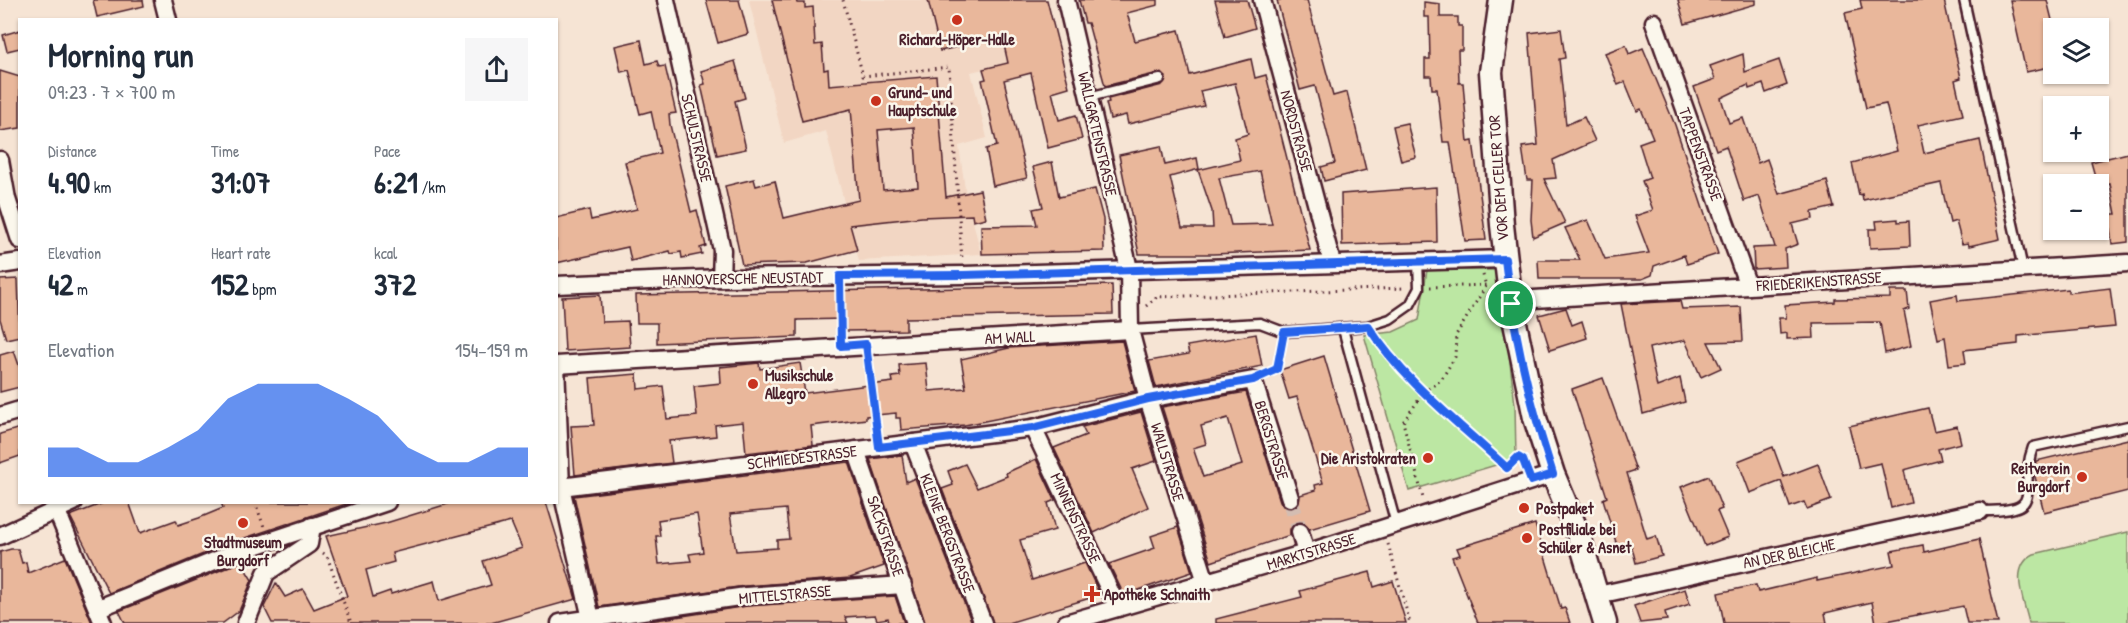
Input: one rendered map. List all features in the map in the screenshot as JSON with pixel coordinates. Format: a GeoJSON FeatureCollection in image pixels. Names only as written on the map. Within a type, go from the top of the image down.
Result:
{"type":"FeatureCollection","features":[{"type":"Feature","properties":{"kind":"main road","name":"VOR DEM CELLER TOR"},"geometry":{"type":"LineString","coordinates":[[1501,0],[1491,72],[1505,259],[1502,290],[1535,418],[1553,474],[1579,536],[1605,623]]}},
{"type":"Feature","properties":{"kind":"street"},"geometry":{"type":"LineString","coordinates":[[163,0],[168,18]]}},
{"type":"Feature","properties":{"kind":"street","name":"SCHULSTRASSE"},"geometry":{"type":"LineString","coordinates":[[666,0],[722,250],[721,278]]}},
{"type":"Feature","properties":{"kind":"street","name":"WALLGARTENSTRASSE"},"geometry":{"type":"LineString","coordinates":[[1066,0],[1129,269]]}},
{"type":"Feature","properties":{"kind":"street","name":"NORDSTRASSE"},"geometry":{"type":"LineString","coordinates":[[1262,0],[1332,263]]}},
{"type":"Feature","properties":{"kind":"street","name":"TAPPENSTRASSE"},"geometry":{"type":"LineString","coordinates":[[1654,22],[1748,286]]}},
{"type":"Feature","properties":{"kind":"street"},"geometry":{"type":"LineString","coordinates":[[0,160],[7,200],[18,234]]}},
{"type":"Feature","properties":{"kind":"street","name":"HANNOVERSCHE NEUSTADT"},"geometry":{"type":"LineString","coordinates":[[558,285],[721,278],[963,275],[1505,259]]}},
{"type":"Feature","properties":{"kind":"street"},"geometry":{"type":"LineString","coordinates":[[0,265],[18,262]]}},
{"type":"Feature","properties":{"kind":"street","name":"FRIEDERIKENSTRASSE"},"geometry":{"type":"LineString","coordinates":[[1502,290],[1534,299],[2128,263]]}},
{"type":"Feature","properties":{"kind":"street","name":"WALLSTRASSE"},"geometry":{"type":"LineString","coordinates":[[1129,269],[1130,325],[1148,399],[1206,582]]}},
{"type":"Feature","properties":{"kind":"street","name":"AM WALL"},"geometry":{"type":"LineString","coordinates":[[558,365],[1130,325]]}},
{"type":"Feature","properties":{"kind":"street","name":"BERGSTRASSE"},"geometry":{"type":"LineString","coordinates":[[1148,399],[1253,380],[1290,498]]}},
{"type":"Feature","properties":{"kind":"street","name":"SCHMIEDESTRASSE"},"geometry":{"type":"LineString","coordinates":[[561,487],[1033,428],[1148,399]]}},
{"type":"Feature","properties":{"kind":"street"},"geometry":{"type":"LineString","coordinates":[[0,416],[18,412]]}},
{"type":"Feature","properties":{"kind":"street","name":"MINNENSTRASSE"},"geometry":{"type":"LineString","coordinates":[[1033,428],[1110,614]]}},
{"type":"Feature","properties":{"kind":"street","name":"KLEINE BERGSTRASSE"},"geometry":{"type":"LineString","coordinates":[[913,443],[983,623]]}},
{"type":"Feature","properties":{"kind":"street","name":"SACKSTRASSE"},"geometry":{"type":"LineString","coordinates":[[856,450],[915,623]]}},
{"type":"Feature","properties":{"kind":"street"},"geometry":{"type":"LineString","coordinates":[[558,464],[591,621]]}},
{"type":"Feature","properties":{"kind":"street","name":"MARKTSTRASSE"},"geometry":{"type":"LineString","coordinates":[[1066,623],[1110,614],[1553,474]]}},
{"type":"Feature","properties":{"kind":"street"},"geometry":{"type":"LineString","coordinates":[[0,536],[69,504]]}},
{"type":"Feature","properties":{"kind":"street"},"geometry":{"type":"LineString","coordinates":[[56,509],[101,615],[269,540],[381,504]]}},
{"type":"Feature","properties":{"kind":"street","name":"AN DER BLEICHE"},"geometry":{"type":"LineString","coordinates":[[1598,595],[1980,511]]}},
{"type":"Feature","properties":{"kind":"street"},"geometry":{"type":"LineString","coordinates":[[246,623],[266,573],[309,544],[312,526]]}},
{"type":"Feature","properties":{"kind":"street"},"geometry":{"type":"LineString","coordinates":[[1300,532],[1306,553]]}},
{"type":"Feature","properties":{"kind":"street","name":"MITTELSTRASSE"},"geometry":{"type":"LineString","coordinates":[[560,623],[591,621],[746,597],[903,585]]}},
{"type":"Feature","properties":{"kind":"lane"},"geometry":{"type":"LineString","coordinates":[[1964,0],[2023,269]]}},
{"type":"Feature","properties":{"kind":"lane"},"geometry":{"type":"LineString","coordinates":[[1089,97],[1160,79]]}},
{"type":"Feature","properties":{"kind":"lane"},"geometry":{"type":"LineString","coordinates":[[1418,261],[1419,288]]}},
{"type":"Feature","properties":{"kind":"lane","name":"AM WALL"},"geometry":{"type":"LineString","coordinates":[[1130,325],[1260,324],[1284,332],[1368,326],[1390,319],[1410,305],[1419,288]]}},
{"type":"Feature","properties":{"kind":"lane"},"geometry":{"type":"LineString","coordinates":[[1343,329],[1390,526]]}},
{"type":"Feature","properties":{"kind":"lane"},"geometry":{"type":"LineString","coordinates":[[1980,511],[2003,511],[2022,506],[2028,499],[2029,458],[2033,447],[2128,426]]}},
{"type":"Feature","properties":{"kind":"path"},"geometry":{"type":"LineString","coordinates":[[843,0],[863,76],[949,67],[963,275]]}},
{"type":"Feature","properties":{"kind":"path"},"geometry":{"type":"LineString","coordinates":[[1480,260],[1502,290]]}},
{"type":"Feature","properties":{"kind":"path"},"geometry":{"type":"LineString","coordinates":[[840,276],[841,346]]}},
{"type":"Feature","properties":{"kind":"path"},"geometry":{"type":"LineString","coordinates":[[1130,325],[1157,297],[1419,288],[1502,290]]}},
{"type":"Feature","properties":{"kind":"path"},"geometry":{"type":"LineString","coordinates":[[1427,514],[1403,422],[1425,391],[1441,380],[1455,357],[1456,335],[1502,290]]}},
{"type":"Feature","properties":{"kind":"path"},"geometry":{"type":"LineString","coordinates":[[1368,326],[1377,341],[1425,391],[1507,468],[1518,457],[1523,460],[1531,481]]}},
{"type":"Feature","properties":{"kind":"path"},"geometry":{"type":"LineString","coordinates":[[1253,380],[1277,369],[1284,332]]}},
{"type":"Feature","properties":{"kind":"path"},"geometry":{"type":"LineString","coordinates":[[866,344],[879,447]]}},
{"type":"Feature","properties":{"kind":"path"},"geometry":{"type":"LineString","coordinates":[[1390,526],[1410,623]]}},
{"type":"Feature","properties":{"kind":"path"},"geometry":{"type":"LineString","coordinates":[[309,544],[327,556],[351,623]]}},
{"type":"Feature","properties":{"kind":"shaded area","name":"Grund- und Hauptschule"},"geometry":{"type":"Polygon","coordinates":[[[749,0],[991,0],[1008,63],[971,72],[987,138],[959,146],[965,189],[981,254],[859,261],[826,131],[784,143],[749,0]]]}},
{"type":"Feature","properties":{"kind":"green space"},"geometry":{"type":"Polygon","coordinates":[[[1427,270],[1499,270],[1515,405],[1516,459],[1409,491],[1364,335],[1393,332],[1419,320],[1427,270]]]}},
{"type":"Feature","properties":{"kind":"green space"},"geometry":{"type":"Polygon","coordinates":[[[2128,532],[2128,623],[2029,623],[2020,585],[2020,575],[2026,560],[2034,554],[2128,532]]]}},
{"type":"Feature","properties":{"kind":"building"},"geometry":{"type":"Polygon","coordinates":[[[93,0],[143,0],[144,6],[97,17],[93,0]]]}},
{"type":"Feature","properties":{"kind":"building"},"geometry":{"type":"Polygon","coordinates":[[[706,0],[739,0],[748,34],[718,43],[706,0]]]}},
{"type":"Feature","properties":{"kind":"building"},"geometry":{"type":"Polygon","coordinates":[[[772,0],[796,0],[797,3],[805,3],[805,8],[813,7],[815,45],[822,44],[824,70],[828,69],[829,85],[936,76],[946,197],[980,190],[986,218],[973,221],[972,215],[922,217],[850,225],[857,250],[807,263],[742,265],[725,186],[754,179],[756,186],[775,181],[784,218],[859,200],[851,109],[802,121],[772,0]],[[914,127],[878,130],[883,190],[918,187],[914,127]]]}},
{"type":"Feature","properties":{"kind":"building"},"geometry":{"type":"Polygon","coordinates":[[[928,0],[1047,0],[1069,87],[1052,92],[1059,120],[1076,115],[1082,139],[1048,148],[1031,73],[1004,80],[1027,178],[993,186],[986,149],[997,146],[982,80],[986,79],[983,69],[1008,63],[1002,36],[940,51],[928,0]]]}},
{"type":"Feature","properties":{"kind":"building"},"geometry":{"type":"Polygon","coordinates":[[[1079,0],[1158,0],[1158,5],[1127,13],[1135,41],[1179,30],[1190,75],[1251,59],[1255,78],[1266,75],[1310,250],[1139,254],[1119,155],[1161,146],[1165,165],[1197,158],[1199,169],[1170,177],[1182,228],[1213,228],[1212,211],[1198,170],[1240,160],[1235,138],[1248,134],[1235,83],[1200,91],[1204,106],[1128,124],[1126,115],[1110,119],[1106,103],[1109,102],[1108,99],[1162,85],[1166,77],[1158,73],[1105,86],[1088,23],[1085,23],[1079,0]],[[1260,171],[1219,178],[1231,225],[1272,224],[1260,171]]]}},
{"type":"Feature","properties":{"kind":"building"},"geometry":{"type":"Polygon","coordinates":[[[1215,0],[1247,0],[1255,28],[1225,37],[1215,0]]]}},
{"type":"Feature","properties":{"kind":"building"},"geometry":{"type":"Polygon","coordinates":[[[1277,0],[1307,0],[1333,96],[1347,92],[1366,170],[1324,181],[1321,167],[1335,163],[1315,86],[1300,90],[1277,0]]]}},
{"type":"Feature","properties":{"kind":"building"},"geometry":{"type":"Polygon","coordinates":[[[1678,0],[1756,0],[1756,4],[1685,24],[1678,0]]]}},
{"type":"Feature","properties":{"kind":"building"},"geometry":{"type":"Polygon","coordinates":[[[1860,0],[1944,0],[1961,78],[1955,80],[1963,115],[1918,125],[1924,153],[1980,140],[2000,239],[1969,246],[1968,243],[1962,244],[1956,221],[1950,223],[1941,183],[1863,200],[1862,194],[1859,195],[1852,163],[1897,151],[1886,104],[1866,108],[1845,13],[1862,9],[1860,0]]]}},
{"type":"Feature","properties":{"kind":"building"},"geometry":{"type":"Polygon","coordinates":[[[2010,0],[2047,0],[2052,18],[2043,18],[2043,68],[2026,72],[2010,0]]]}},
{"type":"Feature","properties":{"kind":"building"},"geometry":{"type":"Polygon","coordinates":[[[1424,2],[1440,4],[1440,17],[1458,17],[1458,26],[1462,26],[1462,50],[1458,50],[1459,83],[1463,83],[1468,142],[1473,141],[1486,240],[1465,241],[1450,142],[1443,142],[1437,89],[1432,89],[1431,76],[1425,76],[1425,59],[1430,59],[1429,17],[1424,17],[1424,2]]]}},
{"type":"Feature","properties":{"kind":"building"},"geometry":{"type":"Polygon","coordinates":[[[1561,29],[1565,58],[1559,59],[1566,125],[1584,117],[1595,141],[1553,160],[1556,178],[1544,179],[1565,223],[1533,237],[1531,220],[1533,180],[1527,180],[1522,147],[1538,145],[1529,33],[1561,29]]]}},
{"type":"Feature","properties":{"kind":"building"},"geometry":{"type":"Polygon","coordinates":[[[18,31],[18,48],[7,51],[3,35],[18,31]]]}},
{"type":"Feature","properties":{"kind":"building"},"geometry":{"type":"Polygon","coordinates":[[[641,40],[646,64],[657,61],[659,67],[665,66],[676,113],[669,114],[670,125],[691,212],[697,210],[706,246],[700,248],[702,254],[682,258],[681,252],[671,254],[670,251],[631,261],[628,247],[558,263],[558,218],[589,210],[591,220],[637,209],[625,162],[660,153],[651,111],[640,114],[629,70],[621,72],[615,46],[641,40]]]}},
{"type":"Feature","properties":{"kind":"building"},"geometry":{"type":"Polygon","coordinates":[[[1626,45],[1629,54],[1643,48],[1675,125],[1718,254],[1687,264],[1684,255],[1654,266],[1652,275],[1642,279],[1539,279],[1538,260],[1580,260],[1565,228],[1588,220],[1605,259],[1649,253],[1635,216],[1653,210],[1642,181],[1650,178],[1639,143],[1653,138],[1641,109],[1637,111],[1625,82],[1618,85],[1605,53],[1626,45]]]}},
{"type":"Feature","properties":{"kind":"building"},"geometry":{"type":"Polygon","coordinates":[[[1743,54],[1745,72],[1779,60],[1787,85],[1766,93],[1763,84],[1749,89],[1748,85],[1721,98],[1729,123],[1743,118],[1758,163],[1767,159],[1779,194],[1827,181],[1834,207],[1812,212],[1813,219],[1792,224],[1798,244],[1785,249],[1786,267],[1754,269],[1753,248],[1775,247],[1759,196],[1744,201],[1726,146],[1716,150],[1694,87],[1715,79],[1710,66],[1743,54]]]}},
{"type":"Feature","properties":{"kind":"building"},"geometry":{"type":"Polygon","coordinates":[[[735,61],[745,98],[735,101],[746,149],[717,155],[701,85],[705,84],[701,71],[735,61]]]}},
{"type":"Feature","properties":{"kind":"building"},"geometry":{"type":"Polygon","coordinates":[[[0,71],[18,76],[18,128],[0,131],[0,71]]]}},
{"type":"Feature","properties":{"kind":"building"},"geometry":{"type":"Polygon","coordinates":[[[1407,123],[1416,157],[1401,161],[1393,126],[1407,123]]]}},
{"type":"Feature","properties":{"kind":"building"},"geometry":{"type":"Polygon","coordinates":[[[2128,153],[2128,242],[2112,244],[2109,214],[2116,214],[2109,174],[2094,174],[2091,162],[2109,162],[2109,158],[2128,153]]]}},
{"type":"Feature","properties":{"kind":"building"},"geometry":{"type":"Polygon","coordinates":[[[1052,162],[1059,197],[1095,189],[1103,219],[1104,251],[982,254],[981,226],[1037,225],[1033,209],[1043,207],[1033,167],[1052,162]]]}},
{"type":"Feature","properties":{"kind":"building"},"geometry":{"type":"Polygon","coordinates":[[[1436,187],[1437,242],[1342,245],[1341,194],[1436,187]]]}},
{"type":"Feature","properties":{"kind":"building"},"geometry":{"type":"Polygon","coordinates":[[[1898,219],[1898,222],[1909,221],[1910,246],[1870,248],[1869,229],[1877,229],[1876,221],[1898,219]]]}},
{"type":"Feature","properties":{"kind":"building"},"geometry":{"type":"Polygon","coordinates":[[[18,279],[18,336],[6,339],[0,319],[0,280],[18,279]]]}},
{"type":"Feature","properties":{"kind":"building"},"geometry":{"type":"Polygon","coordinates":[[[1112,285],[1113,314],[906,318],[906,330],[845,331],[844,319],[797,320],[797,337],[657,343],[657,323],[637,323],[636,295],[1112,285]]]}},
{"type":"Feature","properties":{"kind":"building"},"geometry":{"type":"Polygon","coordinates":[[[2110,288],[2115,327],[2018,336],[2018,344],[1964,350],[1966,363],[1949,365],[1945,337],[1938,339],[1930,300],[1957,295],[1958,301],[2068,289],[2068,293],[2110,288]]]}},
{"type":"Feature","properties":{"kind":"building"},"geometry":{"type":"Polygon","coordinates":[[[1890,291],[1907,291],[1909,309],[1904,311],[1911,346],[1885,353],[1880,322],[1813,323],[1814,338],[1787,339],[1787,333],[1780,334],[1779,318],[1786,318],[1785,305],[1835,302],[1835,299],[1890,298],[1890,291]]]}},
{"type":"Feature","properties":{"kind":"building"},"geometry":{"type":"Polygon","coordinates":[[[600,295],[602,322],[628,321],[630,347],[565,351],[562,297],[600,295]]]}},
{"type":"Feature","properties":{"kind":"building"},"geometry":{"type":"Polygon","coordinates":[[[1680,301],[1682,309],[1741,307],[1743,341],[1708,342],[1721,368],[1701,377],[1685,340],[1649,348],[1657,387],[1680,378],[1685,402],[1643,414],[1621,304],[1680,301]]]}},
{"type":"Feature","properties":{"kind":"building"},"geometry":{"type":"Polygon","coordinates":[[[1566,308],[1572,325],[1582,321],[1587,338],[1550,350],[1539,315],[1566,308]]]}},
{"type":"Feature","properties":{"kind":"building"},"geometry":{"type":"Polygon","coordinates":[[[1256,334],[1262,366],[1156,387],[1149,361],[1189,354],[1187,346],[1256,334]]]}},
{"type":"Feature","properties":{"kind":"building"},"geometry":{"type":"Polygon","coordinates":[[[1122,341],[1135,391],[965,425],[901,430],[900,418],[896,418],[896,413],[866,416],[866,419],[811,426],[813,445],[746,453],[743,422],[715,425],[716,436],[669,441],[672,463],[575,475],[571,426],[594,425],[590,378],[637,374],[638,389],[663,386],[667,419],[697,416],[694,386],[721,383],[720,367],[759,363],[760,369],[800,363],[805,393],[893,382],[892,377],[900,376],[899,365],[926,363],[929,391],[966,388],[961,359],[1009,348],[1122,341]]]}},
{"type":"Feature","properties":{"kind":"building"},"geometry":{"type":"Polygon","coordinates":[[[14,351],[18,362],[18,388],[0,392],[0,355],[14,351]]]}},
{"type":"Feature","properties":{"kind":"building"},"geometry":{"type":"Polygon","coordinates":[[[1324,356],[1370,511],[1310,529],[1303,522],[1297,522],[1290,529],[1290,535],[1211,562],[1162,407],[1246,392],[1280,501],[1283,506],[1293,508],[1298,505],[1300,495],[1316,490],[1315,485],[1323,483],[1297,397],[1289,399],[1280,370],[1324,356]],[[1228,418],[1201,426],[1206,444],[1193,448],[1203,477],[1242,465],[1228,418]]]}},
{"type":"Feature","properties":{"kind":"building"},"geometry":{"type":"Polygon","coordinates":[[[1603,378],[1636,470],[1627,473],[1647,539],[1656,536],[1662,556],[1636,563],[1631,544],[1618,549],[1603,499],[1607,497],[1572,389],[1603,378]]]}},
{"type":"Feature","properties":{"kind":"building"},"geometry":{"type":"Polygon","coordinates":[[[1928,408],[1934,431],[1957,426],[1961,443],[1938,449],[1941,460],[1904,470],[1911,503],[1891,508],[1881,463],[1859,468],[1849,426],[1928,408]]]}},
{"type":"Feature","properties":{"kind":"building"},"geometry":{"type":"Polygon","coordinates":[[[1141,412],[1156,461],[1132,469],[1148,507],[1094,533],[1054,448],[1086,435],[1082,427],[1141,412]]]}},
{"type":"Feature","properties":{"kind":"building"},"geometry":{"type":"Polygon","coordinates":[[[18,429],[18,457],[0,463],[0,434],[18,429]]]}},
{"type":"Feature","properties":{"kind":"building","name":"Reitverein Burgdorf"},"geometry":{"type":"Polygon","coordinates":[[[2128,439],[2128,491],[2044,512],[2034,473],[2036,461],[2128,439]]]}},
{"type":"Feature","properties":{"kind":"building"},"geometry":{"type":"Polygon","coordinates":[[[1773,447],[1784,477],[1818,464],[1831,500],[1807,509],[1804,502],[1790,507],[1781,481],[1750,493],[1738,461],[1773,447]]]}},
{"type":"Feature","properties":{"kind":"building"},"geometry":{"type":"Polygon","coordinates":[[[902,455],[906,482],[915,478],[972,623],[925,623],[870,459],[902,455]]]}},
{"type":"Feature","properties":{"kind":"building"},"geometry":{"type":"Polygon","coordinates":[[[1036,459],[1055,500],[1048,503],[1055,530],[1020,540],[1032,580],[1085,563],[1100,595],[1008,623],[993,623],[942,489],[953,485],[948,471],[965,464],[977,488],[1007,476],[1006,473],[1036,459]]]}},
{"type":"Feature","properties":{"kind":"building"},"geometry":{"type":"Polygon","coordinates":[[[849,462],[884,566],[850,578],[745,586],[599,607],[574,496],[849,462]],[[786,509],[730,514],[736,551],[777,548],[777,540],[789,539],[786,509]],[[697,514],[658,520],[660,536],[656,536],[659,564],[691,561],[689,554],[703,552],[697,514]]]}},
{"type":"Feature","properties":{"kind":"building"},"geometry":{"type":"Polygon","coordinates":[[[1709,476],[1722,509],[1717,511],[1728,537],[1705,546],[1681,487],[1709,476]]]}},
{"type":"Feature","properties":{"kind":"building"},"geometry":{"type":"Polygon","coordinates":[[[101,504],[130,504],[140,533],[176,520],[178,525],[199,518],[223,508],[222,504],[346,504],[230,543],[109,593],[70,516],[101,504]]]}},
{"type":"Feature","properties":{"kind":"building"},"geometry":{"type":"Polygon","coordinates":[[[448,504],[547,504],[576,599],[491,623],[272,623],[264,607],[276,583],[285,597],[303,589],[314,609],[347,596],[326,536],[386,523],[448,504]],[[511,522],[392,553],[394,562],[366,570],[373,597],[434,581],[439,601],[491,585],[483,561],[522,548],[511,522]]]}},
{"type":"Feature","properties":{"kind":"building"},"geometry":{"type":"Polygon","coordinates":[[[1535,524],[1561,609],[1565,608],[1570,623],[1478,623],[1452,557],[1460,555],[1457,548],[1535,524]]]}},
{"type":"Feature","properties":{"kind":"building"},"geometry":{"type":"Polygon","coordinates":[[[1178,527],[1192,572],[1124,595],[1109,564],[1155,548],[1151,536],[1178,527]]]}},
{"type":"Feature","properties":{"kind":"building"},"geometry":{"type":"Polygon","coordinates":[[[1979,539],[1998,623],[1967,623],[1963,606],[1876,623],[1872,602],[1825,613],[1827,623],[1724,623],[1718,593],[1756,585],[1758,592],[1817,578],[1817,581],[1894,565],[1891,551],[1923,545],[1924,552],[1979,539]]]}},
{"type":"Feature","properties":{"kind":"building"},"geometry":{"type":"Polygon","coordinates":[[[18,549],[22,563],[26,562],[28,573],[65,558],[92,623],[0,623],[0,552],[18,549]]]}},
{"type":"Feature","properties":{"kind":"building"},"geometry":{"type":"Polygon","coordinates":[[[241,562],[252,580],[239,611],[223,623],[125,623],[119,611],[241,562]]]}},
{"type":"Feature","properties":{"kind":"building"},"geometry":{"type":"Polygon","coordinates":[[[1370,572],[1374,587],[1393,581],[1406,623],[1216,623],[1216,619],[1302,597],[1300,591],[1370,572]]]}},
{"type":"Feature","properties":{"kind":"building"},"geometry":{"type":"Polygon","coordinates":[[[1685,589],[1690,604],[1665,612],[1667,620],[1640,623],[1634,606],[1685,589]]]}},
{"type":"Feature","properties":{"kind":"building"},"geometry":{"type":"Polygon","coordinates":[[[895,596],[904,623],[889,623],[888,618],[877,620],[875,615],[845,617],[848,623],[650,623],[650,621],[747,606],[895,596]]]}},
{"type":"Feature","properties":{"kind":"tunnel"},"geometry":{"type":"LineString","coordinates":[[1290,498],[1300,532]]}},
{"type":"Feature","properties":{"kind":"place","name":"Richard-Höper-Halle"},"geometry":{"type":"Point","coordinates":[957,20]}},
{"type":"Feature","properties":{"kind":"place","name":"Grund- und Hauptschule"},"geometry":{"type":"Point","coordinates":[876,101]}},
{"type":"Feature","properties":{"kind":"place","name":"Musikschule Allegro"},"geometry":{"type":"Point","coordinates":[753,384]}},
{"type":"Feature","properties":{"kind":"place","name":"Die Aristokraten"},"geometry":{"type":"Point","coordinates":[1428,458]}},
{"type":"Feature","properties":{"kind":"place","name":"Reitverein Burgdorf"},"geometry":{"type":"Point","coordinates":[2082,477]}},
{"type":"Feature","properties":{"kind":"place","name":"Postpaket"},"geometry":{"type":"Point","coordinates":[1524,508]}},
{"type":"Feature","properties":{"kind":"place","name":"Stadtmuseum Burgdorf"},"geometry":{"type":"Point","coordinates":[243,523]}},
{"type":"Feature","properties":{"kind":"place","name":"Postfiliale bei Schüler & Asnet"},"geometry":{"type":"Point","coordinates":[1527,538]}},
{"type":"Feature","properties":{"kind":"place","name":"Apotheke Schnaith"},"geometry":{"type":"Point","coordinates":[1092,594]}},
{"type":"Feature","properties":{"kind":"route"},"geometry":{"type":"LineString","coordinates":[[1505,259],[1511,304],[1535,418],[1553,474],[1531,481],[1523,460],[1518,457],[1507,468],[1425,391],[1377,341],[1368,326],[1284,332],[1277,369],[1253,380],[1148,399],[1033,428],[879,447],[866,344],[841,346],[840,276],[963,275],[1505,259]]}}]}
